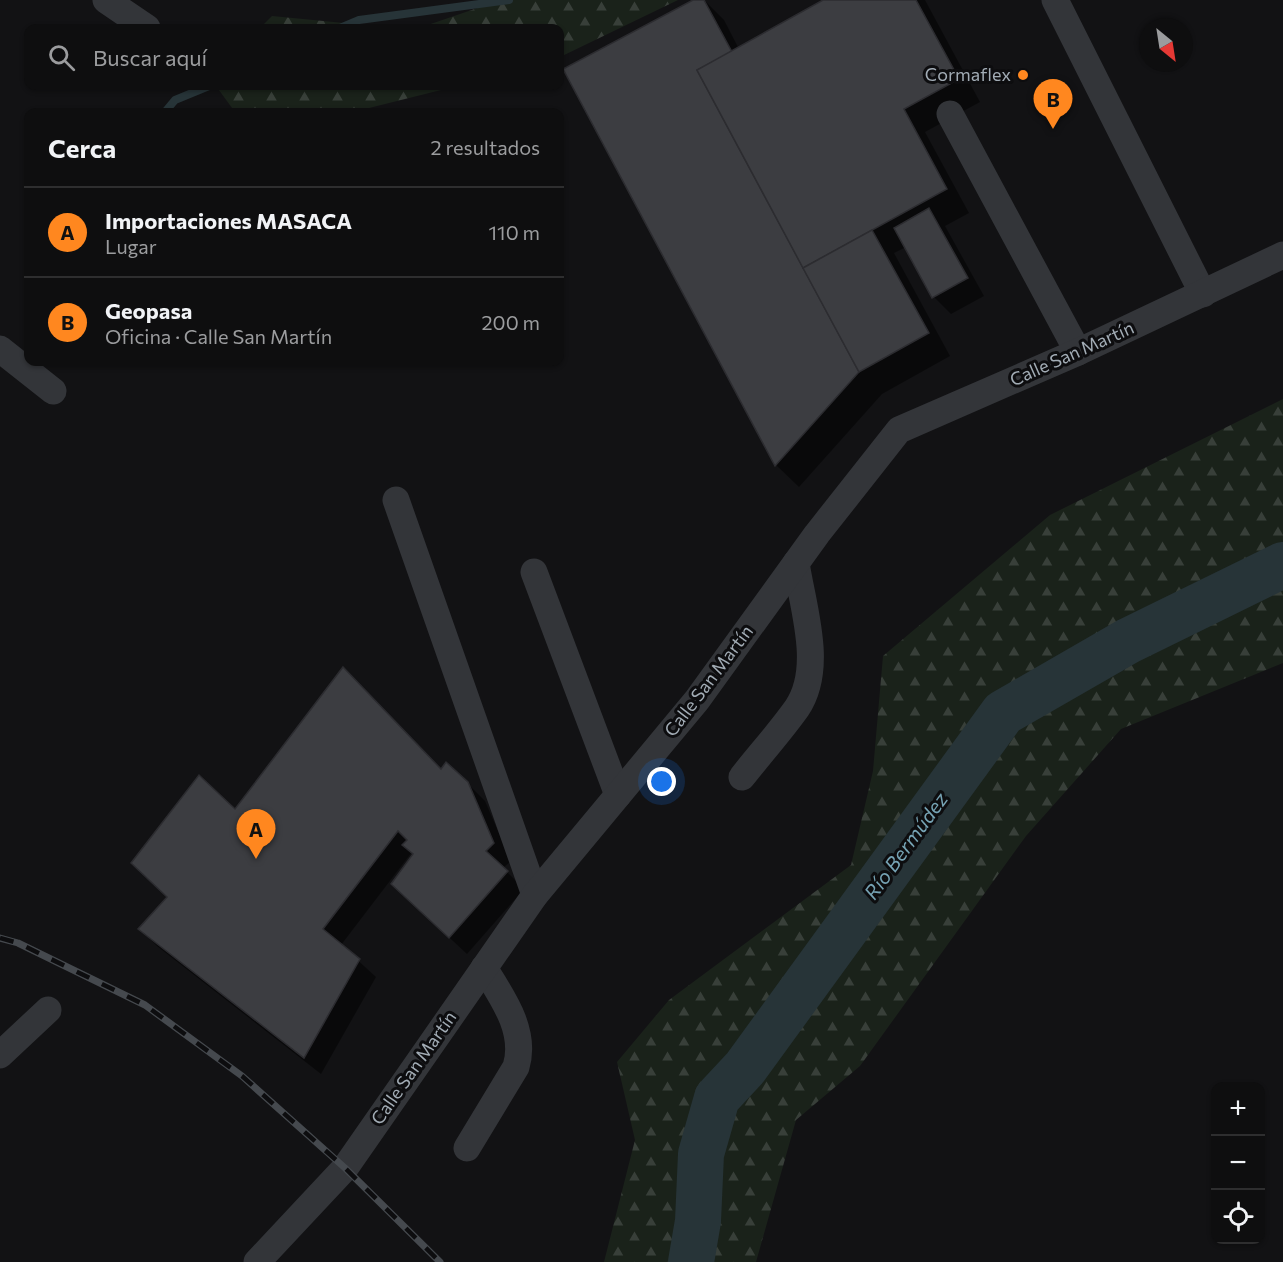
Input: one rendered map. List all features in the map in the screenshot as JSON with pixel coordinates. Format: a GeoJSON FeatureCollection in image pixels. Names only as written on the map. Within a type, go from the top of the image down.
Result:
{"type":"FeatureCollection","features":[{"type":"Feature","properties":{"kind":"street"},"geometry":{"type":"LineString","coordinates":[[106,0],[141,24]]}},
{"type":"Feature","properties":{"kind":"street"},"geometry":{"type":"LineString","coordinates":[[1055,0],[1203,294]]}},
{"type":"Feature","properties":{"kind":"street"},"geometry":{"type":"LineString","coordinates":[[950,114],[1078,352]]}},
{"type":"Feature","properties":{"kind":"street","name":"Calle San Martín"},"geometry":{"type":"LineString","coordinates":[[256,1262],[345,1168],[535,895],[697,700],[796,563],[899,430],[1078,352],[1283,255]]}},
{"type":"Feature","properties":{"kind":"street"},"geometry":{"type":"LineString","coordinates":[[0,349],[53,391]]}},
{"type":"Feature","properties":{"kind":"street"},"geometry":{"type":"LineString","coordinates":[[396,500],[535,895]]}},
{"type":"Feature","properties":{"kind":"street"},"geometry":{"type":"LineString","coordinates":[[742,777],[798,706],[809,679],[810,656],[796,563]]}},
{"type":"Feature","properties":{"kind":"street"},"geometry":{"type":"LineString","coordinates":[[534,572],[618,795]]}},
{"type":"Feature","properties":{"kind":"street"},"geometry":{"type":"LineString","coordinates":[[467,1148],[516,1067],[519,1057],[515,1023],[510,1010],[484,968]]}},
{"type":"Feature","properties":{"kind":"street"},"geometry":{"type":"LineString","coordinates":[[0,1055],[48,1010]]}},
{"type":"Feature","properties":{"kind":"green space"},"geometry":{"type":"Polygon","coordinates":[[[501,0],[678,0],[564,55],[564,24],[431,24],[501,0]]]}},
{"type":"Feature","properties":{"kind":"green space"},"geometry":{"type":"Polygon","coordinates":[[[272,16],[354,24],[264,24],[272,16]]]}},
{"type":"Feature","properties":{"kind":"green space"},"geometry":{"type":"Polygon","coordinates":[[[219,90],[441,90],[369,108],[232,108],[219,90]]]}},
{"type":"Feature","properties":{"kind":"green space"},"geometry":{"type":"Polygon","coordinates":[[[1283,399],[1283,663],[1121,729],[1026,836],[860,1066],[796,1120],[756,1262],[604,1262],[635,1140],[617,1062],[669,1000],[851,865],[873,771],[883,656],[1050,515],[1283,399]]]}},
{"type":"Feature","properties":{"kind":"building"},"geometry":{"type":"Polygon","coordinates":[[[693,0],[704,0],[732,52],[697,70],[859,372],[775,466],[564,71],[564,68],[693,0]]]}},
{"type":"Feature","properties":{"kind":"building"},"geometry":{"type":"Polygon","coordinates":[[[823,0],[916,0],[959,79],[904,109],[947,189],[803,268],[697,70],[823,0]]]}},
{"type":"Feature","properties":{"kind":"building"},"geometry":{"type":"Polygon","coordinates":[[[929,208],[968,278],[932,298],[894,228],[929,208]]]}},
{"type":"Feature","properties":{"kind":"building"},"geometry":{"type":"Polygon","coordinates":[[[872,230],[929,333],[859,372],[803,268],[872,230]]]}},
{"type":"Feature","properties":{"kind":"building"},"geometry":{"type":"Polygon","coordinates":[[[343,667],[441,769],[446,762],[468,782],[494,843],[486,851],[508,871],[449,938],[391,884],[413,854],[402,845],[407,840],[398,831],[323,929],[360,959],[304,1058],[138,929],[167,897],[131,863],[199,775],[235,809],[343,667]]]}},
{"type":"Feature","properties":{"kind":"waterway"},"geometry":{"type":"LineString","coordinates":[[350,24],[359,20],[509,0]]}},
{"type":"Feature","properties":{"kind":"waterway"},"geometry":{"type":"LineString","coordinates":[[168,108],[175,100],[199,90]]}},
{"type":"Feature","properties":{"kind":"waterway","name":"Río Bermúdez"},"geometry":{"type":"LineString","coordinates":[[691,1262],[698,1221],[701,1154],[717,1098],[745,1068],[1003,713],[1128,641],[1283,565]]}},
{"type":"Feature","properties":{"kind":"railway"},"geometry":{"type":"LineString","coordinates":[[0,938],[18,943],[145,1005],[242,1076],[345,1168],[440,1262]]}},
{"type":"Feature","properties":{"kind":"place","name":"Cormaflex"},"geometry":{"type":"Point","coordinates":[1023,75]}},
{"type":"Feature","properties":{"kind":"place","name":"Geopasa"},"geometry":{"type":"Point","coordinates":[1053,129]}},
{"type":"Feature","properties":{"kind":"place","name":"Importaciones MASACA"},"geometry":{"type":"Point","coordinates":[256,859]}}]}
